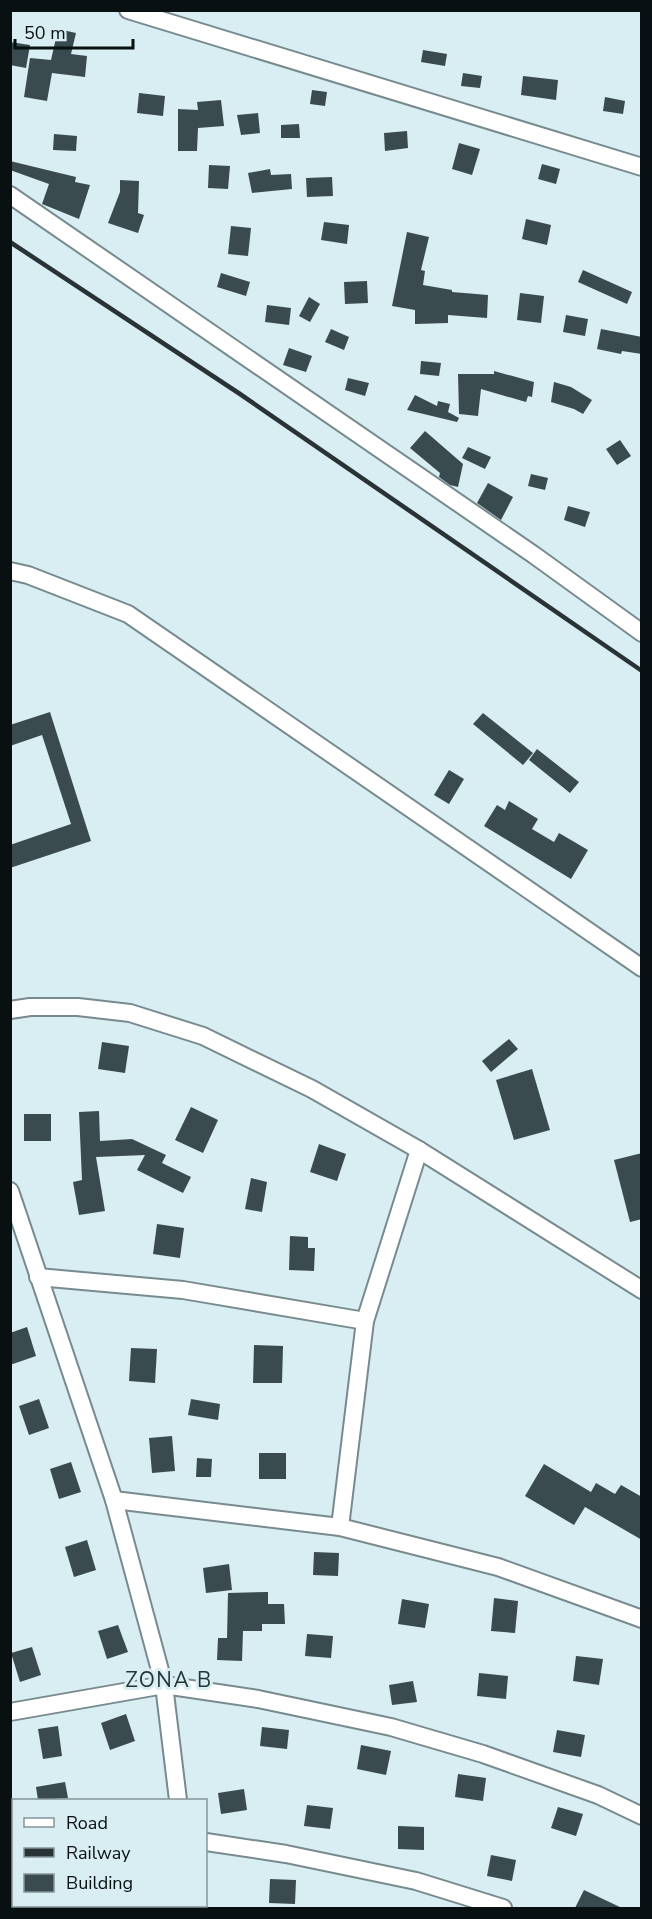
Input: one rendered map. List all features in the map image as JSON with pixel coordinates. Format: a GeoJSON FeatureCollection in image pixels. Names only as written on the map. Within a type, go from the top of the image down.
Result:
{"type":"FeatureCollection","features":[{"type":"Feature","properties":{"kind":"street"},"geometry":{"type":"LineString","coordinates":[[128,10],[642,167]]}},
{"type":"Feature","properties":{"kind":"street"},"geometry":{"type":"LineString","coordinates":[[10,195],[515,542],[642,633]]}},
{"type":"Feature","properties":{"kind":"street"},"geometry":{"type":"LineString","coordinates":[[10,571],[28,575],[128,614],[642,968]]}},
{"type":"Feature","properties":{"kind":"street"},"geometry":{"type":"LineString","coordinates":[[10,1010],[30,1007],[78,1007],[130,1013],[203,1036],[312,1089],[419,1150],[642,1290]]}},
{"type":"Feature","properties":{"kind":"street"},"geometry":{"type":"LineString","coordinates":[[339,1527],[365,1320],[419,1150]]}},
{"type":"Feature","properties":{"kind":"street"},"geometry":{"type":"LineString","coordinates":[[10,1191],[114,1500],[164,1685],[178,1799]]}},
{"type":"Feature","properties":{"kind":"street"},"geometry":{"type":"LineString","coordinates":[[38,1277],[183,1290],[365,1320]]}},
{"type":"Feature","properties":{"kind":"street"},"geometry":{"type":"LineString","coordinates":[[114,1500],[339,1527],[498,1567],[642,1619]]}},
{"type":"Feature","properties":{"kind":"street"},"geometry":{"type":"LineString","coordinates":[[10,1712],[164,1685],[258,1699],[391,1727],[483,1754],[598,1795],[642,1816]]}},
{"type":"Feature","properties":{"kind":"street"},"geometry":{"type":"LineString","coordinates":[[207,1842],[286,1854],[416,1881],[503,1908]]}},
{"type":"Feature","properties":{"kind":"building"},"geometry":{"type":"Polygon","coordinates":[[[58,29],[76,33],[71,54],[87,56],[85,77],[52,73],[47,101],[24,97],[30,58],[51,60],[58,29]]]}},
{"type":"Feature","properties":{"kind":"building"},"geometry":{"type":"Polygon","coordinates":[[[10,42],[30,45],[26,68],[10,65],[10,42]]]}},
{"type":"Feature","properties":{"kind":"building"},"geometry":{"type":"Polygon","coordinates":[[[423,50],[447,54],[445,66],[421,62],[423,50]]]}},
{"type":"Feature","properties":{"kind":"building"},"geometry":{"type":"Polygon","coordinates":[[[463,73],[482,76],[480,88],[461,86],[463,73]]]}},
{"type":"Feature","properties":{"kind":"building"},"geometry":{"type":"Polygon","coordinates":[[[523,76],[558,80],[556,100],[521,95],[523,76]]]}},
{"type":"Feature","properties":{"kind":"building"},"geometry":{"type":"Polygon","coordinates":[[[312,90],[327,92],[325,106],[310,104],[312,90]]]}},
{"type":"Feature","properties":{"kind":"building"},"geometry":{"type":"Polygon","coordinates":[[[139,93],[165,96],[163,116],[137,113],[139,93]]]}},
{"type":"Feature","properties":{"kind":"building"},"geometry":{"type":"Polygon","coordinates":[[[605,97],[625,101],[623,114],[603,111],[605,97]]]}},
{"type":"Feature","properties":{"kind":"building"},"geometry":{"type":"Polygon","coordinates":[[[221,100],[224,126],[198,128],[197,151],[178,151],[178,109],[198,110],[197,102],[221,100]]]}},
{"type":"Feature","properties":{"kind":"building"},"geometry":{"type":"Polygon","coordinates":[[[258,113],[260,133],[241,135],[237,115],[258,113]]]}},
{"type":"Feature","properties":{"kind":"building"},"geometry":{"type":"Polygon","coordinates":[[[299,124],[300,138],[281,138],[281,125],[299,124]]]}},
{"type":"Feature","properties":{"kind":"building"},"geometry":{"type":"Polygon","coordinates":[[[407,131],[408,148],[385,151],[384,133],[407,131]]]}},
{"type":"Feature","properties":{"kind":"building"},"geometry":{"type":"Polygon","coordinates":[[[54,134],[77,136],[76,151],[53,150],[54,134]]]}},
{"type":"Feature","properties":{"kind":"building"},"geometry":{"type":"Polygon","coordinates":[[[459,143],[480,149],[472,175],[452,169],[459,143]]]}},
{"type":"Feature","properties":{"kind":"building"},"geometry":{"type":"Polygon","coordinates":[[[10,161],[76,177],[75,182],[90,185],[79,219],[42,204],[49,184],[10,170],[10,161]]]}},
{"type":"Feature","properties":{"kind":"building"},"geometry":{"type":"Polygon","coordinates":[[[542,164],[560,169],[556,184],[538,179],[542,164]]]}},
{"type":"Feature","properties":{"kind":"building"},"geometry":{"type":"Polygon","coordinates":[[[209,165],[230,166],[228,189],[208,188],[209,165]]]}},
{"type":"Feature","properties":{"kind":"building"},"geometry":{"type":"Polygon","coordinates":[[[270,169],[271,175],[291,174],[292,189],[252,193],[248,173],[270,169]]]}},
{"type":"Feature","properties":{"kind":"building"},"geometry":{"type":"Polygon","coordinates":[[[332,177],[333,196],[307,197],[306,178],[332,177]]]}},
{"type":"Feature","properties":{"kind":"building"},"geometry":{"type":"Polygon","coordinates":[[[120,180],[139,181],[138,213],[144,215],[138,233],[108,223],[120,192],[120,180]]]}},
{"type":"Feature","properties":{"kind":"building"},"geometry":{"type":"Polygon","coordinates":[[[526,219],[551,225],[547,245],[522,239],[526,219]]]}},
{"type":"Feature","properties":{"kind":"building"},"geometry":{"type":"Polygon","coordinates":[[[324,222],[349,225],[347,244],[321,240],[324,222]]]}},
{"type":"Feature","properties":{"kind":"building"},"geometry":{"type":"Polygon","coordinates":[[[231,226],[251,228],[248,256],[228,254],[231,226]]]}},
{"type":"Feature","properties":{"kind":"building"},"geometry":{"type":"Polygon","coordinates":[[[407,232],[429,237],[421,270],[425,271],[423,285],[452,290],[452,292],[488,295],[487,318],[448,315],[448,323],[415,324],[415,310],[392,306],[407,232]]]}},
{"type":"Feature","properties":{"kind":"building"},"geometry":{"type":"Polygon","coordinates":[[[583,270],[632,292],[627,304],[578,282],[583,270]]]}},
{"type":"Feature","properties":{"kind":"building"},"geometry":{"type":"Polygon","coordinates":[[[221,273],[250,282],[246,296],[217,287],[221,273]]]}},
{"type":"Feature","properties":{"kind":"building"},"geometry":{"type":"Polygon","coordinates":[[[367,281],[368,303],[345,304],[344,282],[367,281]]]}},
{"type":"Feature","properties":{"kind":"building"},"geometry":{"type":"Polygon","coordinates":[[[520,293],[544,296],[541,323],[517,320],[520,293]]]}},
{"type":"Feature","properties":{"kind":"building"},"geometry":{"type":"Polygon","coordinates":[[[309,297],[320,304],[310,322],[299,316],[309,297]]]}},
{"type":"Feature","properties":{"kind":"building"},"geometry":{"type":"Polygon","coordinates":[[[267,305],[291,308],[289,325],[265,322],[267,305]]]}},
{"type":"Feature","properties":{"kind":"building"},"geometry":{"type":"Polygon","coordinates":[[[566,315],[588,319],[585,336],[563,332],[566,315]]]}},
{"type":"Feature","properties":{"kind":"building"},"geometry":{"type":"Polygon","coordinates":[[[331,329],[349,337],[344,350],[325,342],[331,329]]]}},
{"type":"Feature","properties":{"kind":"building"},"geometry":{"type":"Polygon","coordinates":[[[601,329],[642,337],[642,354],[622,351],[621,354],[597,349],[601,329]]]}},
{"type":"Feature","properties":{"kind":"building"},"geometry":{"type":"Polygon","coordinates":[[[289,348],[312,356],[306,372],[283,365],[289,348]]]}},
{"type":"Feature","properties":{"kind":"building"},"geometry":{"type":"Polygon","coordinates":[[[421,361],[441,363],[439,376],[420,374],[421,361]]]}},
{"type":"Feature","properties":{"kind":"building"},"geometry":{"type":"Polygon","coordinates":[[[494,371],[534,382],[532,397],[528,396],[526,402],[481,389],[478,416],[459,414],[458,374],[494,374],[494,371]]]}},
{"type":"Feature","properties":{"kind":"building"},"geometry":{"type":"Polygon","coordinates":[[[348,378],[369,383],[365,396],[345,390],[348,378]]]}},
{"type":"Feature","properties":{"kind":"building"},"geometry":{"type":"Polygon","coordinates":[[[554,382],[571,387],[592,400],[583,414],[551,402],[554,382]]]}},
{"type":"Feature","properties":{"kind":"building"},"geometry":{"type":"Polygon","coordinates":[[[415,395],[437,406],[438,401],[450,404],[448,412],[459,418],[457,422],[407,410],[415,395]]]}},
{"type":"Feature","properties":{"kind":"building"},"geometry":{"type":"Polygon","coordinates":[[[425,431],[463,464],[458,487],[450,485],[439,477],[440,473],[410,448],[425,431]]]}},
{"type":"Feature","properties":{"kind":"building"},"geometry":{"type":"Polygon","coordinates":[[[620,440],[631,456],[617,465],[606,449],[620,440]]]}},
{"type":"Feature","properties":{"kind":"building"},"geometry":{"type":"Polygon","coordinates":[[[468,447],[491,457],[485,469],[462,458],[468,447]]]}},
{"type":"Feature","properties":{"kind":"building"},"geometry":{"type":"Polygon","coordinates":[[[531,474],[548,478],[545,490],[528,486],[531,474]]]}},
{"type":"Feature","properties":{"kind":"building"},"geometry":{"type":"Polygon","coordinates":[[[488,483],[513,497],[501,520],[477,503],[488,483]]]}},
{"type":"Feature","properties":{"kind":"building"},"geometry":{"type":"Polygon","coordinates":[[[568,506],[590,512],[585,527],[564,520],[568,506]]]}},
{"type":"Feature","properties":{"kind":"building"},"geometry":{"type":"Polygon","coordinates":[[[50,712],[91,841],[10,868],[10,845],[71,824],[42,735],[10,746],[10,725],[50,712]]]}},
{"type":"Feature","properties":{"kind":"building"},"geometry":{"type":"Polygon","coordinates":[[[483,713],[533,753],[523,765],[473,724],[483,713]]]}},
{"type":"Feature","properties":{"kind":"building"},"geometry":{"type":"Polygon","coordinates":[[[537,749],[579,782],[570,793],[529,760],[537,749]]]}},
{"type":"Feature","properties":{"kind":"building"},"geometry":{"type":"Polygon","coordinates":[[[449,770],[464,779],[449,804],[434,795],[449,770]]]}},
{"type":"Feature","properties":{"kind":"building"},"geometry":{"type":"Polygon","coordinates":[[[509,801],[538,819],[532,829],[554,842],[559,833],[588,850],[571,879],[484,826],[497,805],[505,810],[509,801]]]}},
{"type":"Feature","properties":{"kind":"building"},"geometry":{"type":"Polygon","coordinates":[[[509,1039],[518,1049],[491,1072],[482,1061],[509,1039]]]}},
{"type":"Feature","properties":{"kind":"building"},"geometry":{"type":"Polygon","coordinates":[[[102,1042],[129,1046],[125,1073],[98,1069],[102,1042]]]}},
{"type":"Feature","properties":{"kind":"building"},"geometry":{"type":"Polygon","coordinates":[[[532,1069],[550,1130],[514,1140],[496,1080],[532,1069]]]}},
{"type":"Feature","properties":{"kind":"building"},"geometry":{"type":"Polygon","coordinates":[[[191,1107],[218,1120],[203,1153],[175,1140],[191,1107]]]}},
{"type":"Feature","properties":{"kind":"building"},"geometry":{"type":"Polygon","coordinates":[[[99,1111],[100,1141],[132,1139],[166,1155],[162,1163],[191,1177],[183,1193],[137,1170],[145,1155],[96,1157],[105,1211],[79,1215],[73,1182],[82,1180],[79,1112],[99,1111]]]}},
{"type":"Feature","properties":{"kind":"building"},"geometry":{"type":"Polygon","coordinates":[[[24,1114],[51,1114],[51,1141],[24,1141],[24,1114]]]}},
{"type":"Feature","properties":{"kind":"building"},"geometry":{"type":"Polygon","coordinates":[[[319,1144],[346,1154],[337,1181],[310,1172],[319,1144]]]}},
{"type":"Feature","properties":{"kind":"building"},"geometry":{"type":"Polygon","coordinates":[[[642,1153],[642,1219],[630,1222],[614,1160],[642,1153]]]}},
{"type":"Feature","properties":{"kind":"building"},"geometry":{"type":"Polygon","coordinates":[[[251,1178],[267,1182],[262,1212],[245,1209],[251,1178]]]}},
{"type":"Feature","properties":{"kind":"building"},"geometry":{"type":"Polygon","coordinates":[[[157,1224],[184,1228],[180,1258],[153,1254],[157,1224]]]}},
{"type":"Feature","properties":{"kind":"building"},"geometry":{"type":"Polygon","coordinates":[[[290,1236],[308,1237],[308,1248],[315,1248],[314,1271],[289,1270],[290,1236]]]}},
{"type":"Feature","properties":{"kind":"building"},"geometry":{"type":"Polygon","coordinates":[[[27,1327],[36,1356],[10,1365],[10,1333],[27,1327]]]}},
{"type":"Feature","properties":{"kind":"building"},"geometry":{"type":"Polygon","coordinates":[[[254,1345],[283,1346],[282,1383],[253,1383],[254,1345]]]}},
{"type":"Feature","properties":{"kind":"building"},"geometry":{"type":"Polygon","coordinates":[[[131,1348],[157,1349],[155,1383],[129,1381],[131,1348]]]}},
{"type":"Feature","properties":{"kind":"building"},"geometry":{"type":"Polygon","coordinates":[[[39,1399],[49,1428],[29,1435],[19,1406],[39,1399]]]}},
{"type":"Feature","properties":{"kind":"building"},"geometry":{"type":"Polygon","coordinates":[[[191,1399],[220,1404],[218,1420],[188,1415],[191,1399]]]}},
{"type":"Feature","properties":{"kind":"building"},"geometry":{"type":"Polygon","coordinates":[[[172,1436],[175,1471],[152,1473],[149,1438],[172,1436]]]}},
{"type":"Feature","properties":{"kind":"building"},"geometry":{"type":"Polygon","coordinates":[[[259,1453],[286,1453],[286,1479],[259,1479],[259,1453]]]}},
{"type":"Feature","properties":{"kind":"building"},"geometry":{"type":"Polygon","coordinates":[[[197,1458],[212,1459],[211,1477],[196,1477],[197,1458]]]}},
{"type":"Feature","properties":{"kind":"building"},"geometry":{"type":"Polygon","coordinates":[[[71,1462],[81,1492],[59,1499],[50,1469],[71,1462]]]}},
{"type":"Feature","properties":{"kind":"building"},"geometry":{"type":"Polygon","coordinates":[[[544,1464],[591,1492],[596,1483],[615,1494],[621,1485],[642,1497],[642,1540],[585,1507],[574,1525],[525,1496],[544,1464]]]}},
{"type":"Feature","properties":{"kind":"building"},"geometry":{"type":"Polygon","coordinates":[[[87,1540],[96,1570],[74,1577],[65,1547],[87,1540]]]}},
{"type":"Feature","properties":{"kind":"building"},"geometry":{"type":"Polygon","coordinates":[[[314,1552],[339,1553],[338,1576],[313,1575],[314,1552]]]}},
{"type":"Feature","properties":{"kind":"building"},"geometry":{"type":"Polygon","coordinates":[[[229,1564],[232,1590],[206,1593],[203,1568],[229,1564]]]}},
{"type":"Feature","properties":{"kind":"building"},"geometry":{"type":"Polygon","coordinates":[[[268,1592],[268,1604],[284,1604],[285,1624],[262,1624],[262,1631],[243,1631],[242,1661],[217,1660],[218,1638],[227,1638],[228,1593],[268,1592]]]}},
{"type":"Feature","properties":{"kind":"building"},"geometry":{"type":"Polygon","coordinates":[[[494,1598],[518,1601],[515,1633],[491,1631],[494,1598]]]}},
{"type":"Feature","properties":{"kind":"building"},"geometry":{"type":"Polygon","coordinates":[[[402,1599],[429,1604],[425,1628],[398,1624],[402,1599]]]}},
{"type":"Feature","properties":{"kind":"building"},"geometry":{"type":"Polygon","coordinates":[[[118,1625],[128,1652],[107,1659],[98,1631],[118,1625]]]}},
{"type":"Feature","properties":{"kind":"building"},"geometry":{"type":"Polygon","coordinates":[[[307,1634],[333,1636],[331,1658],[305,1656],[307,1634]]]}},
{"type":"Feature","properties":{"kind":"building"},"geometry":{"type":"Polygon","coordinates":[[[32,1647],[41,1675],[20,1682],[11,1653],[32,1647]]]}},
{"type":"Feature","properties":{"kind":"building"},"geometry":{"type":"Polygon","coordinates":[[[576,1656],[603,1659],[599,1685],[573,1681],[576,1656]]]}},
{"type":"Feature","properties":{"kind":"building"},"geometry":{"type":"Polygon","coordinates":[[[479,1673],[508,1676],[506,1699],[477,1696],[479,1673]]]}},
{"type":"Feature","properties":{"kind":"building"},"geometry":{"type":"Polygon","coordinates":[[[413,1681],[417,1702],[392,1705],[389,1685],[413,1681]]]}},
{"type":"Feature","properties":{"kind":"building"},"geometry":{"type":"Polygon","coordinates":[[[126,1714],[135,1741],[110,1750],[101,1723],[126,1714]]]}},
{"type":"Feature","properties":{"kind":"building"},"geometry":{"type":"Polygon","coordinates":[[[58,1726],[62,1756],[43,1759],[38,1729],[58,1726]]]}},
{"type":"Feature","properties":{"kind":"building"},"geometry":{"type":"Polygon","coordinates":[[[262,1727],[289,1730],[287,1749],[260,1746],[262,1727]]]}},
{"type":"Feature","properties":{"kind":"building"},"geometry":{"type":"Polygon","coordinates":[[[557,1730],[585,1735],[581,1757],[553,1752],[557,1730]]]}},
{"type":"Feature","properties":{"kind":"building"},"geometry":{"type":"Polygon","coordinates":[[[361,1745],[391,1751],[386,1775],[357,1769],[361,1745]]]}},
{"type":"Feature","properties":{"kind":"building"},"geometry":{"type":"Polygon","coordinates":[[[458,1774],[486,1778],[483,1801],[455,1797],[458,1774]]]}},
{"type":"Feature","properties":{"kind":"building"},"geometry":{"type":"Polygon","coordinates":[[[65,1782],[68,1798],[38,1799],[36,1787],[65,1782]]]}},
{"type":"Feature","properties":{"kind":"building"},"geometry":{"type":"Polygon","coordinates":[[[244,1789],[247,1810],[221,1814],[218,1793],[244,1789]]]}},
{"type":"Feature","properties":{"kind":"building"},"geometry":{"type":"Polygon","coordinates":[[[307,1805],[333,1808],[330,1829],[304,1826],[307,1805]]]}},
{"type":"Feature","properties":{"kind":"building"},"geometry":{"type":"Polygon","coordinates":[[[558,1807],[583,1814],[576,1836],[551,1828],[558,1807]]]}},
{"type":"Feature","properties":{"kind":"building"},"geometry":{"type":"Polygon","coordinates":[[[398,1826],[424,1827],[424,1850],[398,1849],[398,1826]]]}},
{"type":"Feature","properties":{"kind":"building"},"geometry":{"type":"Polygon","coordinates":[[[491,1855],[516,1860],[512,1881],[487,1876],[491,1855]]]}},
{"type":"Feature","properties":{"kind":"building"},"geometry":{"type":"Polygon","coordinates":[[[270,1879],[296,1880],[295,1904],[269,1903],[270,1879]]]}},
{"type":"Feature","properties":{"kind":"building"},"geometry":{"type":"Polygon","coordinates":[[[584,1890],[622,1908],[575,1908],[584,1890]]]}},
{"type":"Feature","properties":{"kind":"railway"},"geometry":{"type":"LineString","coordinates":[[10,242],[240,394],[642,671]]}},
{"type":"Feature","properties":{"kind":"district","name":"ZONA B"},"geometry":{"type":"Point","coordinates":[169,1680]}}]}
